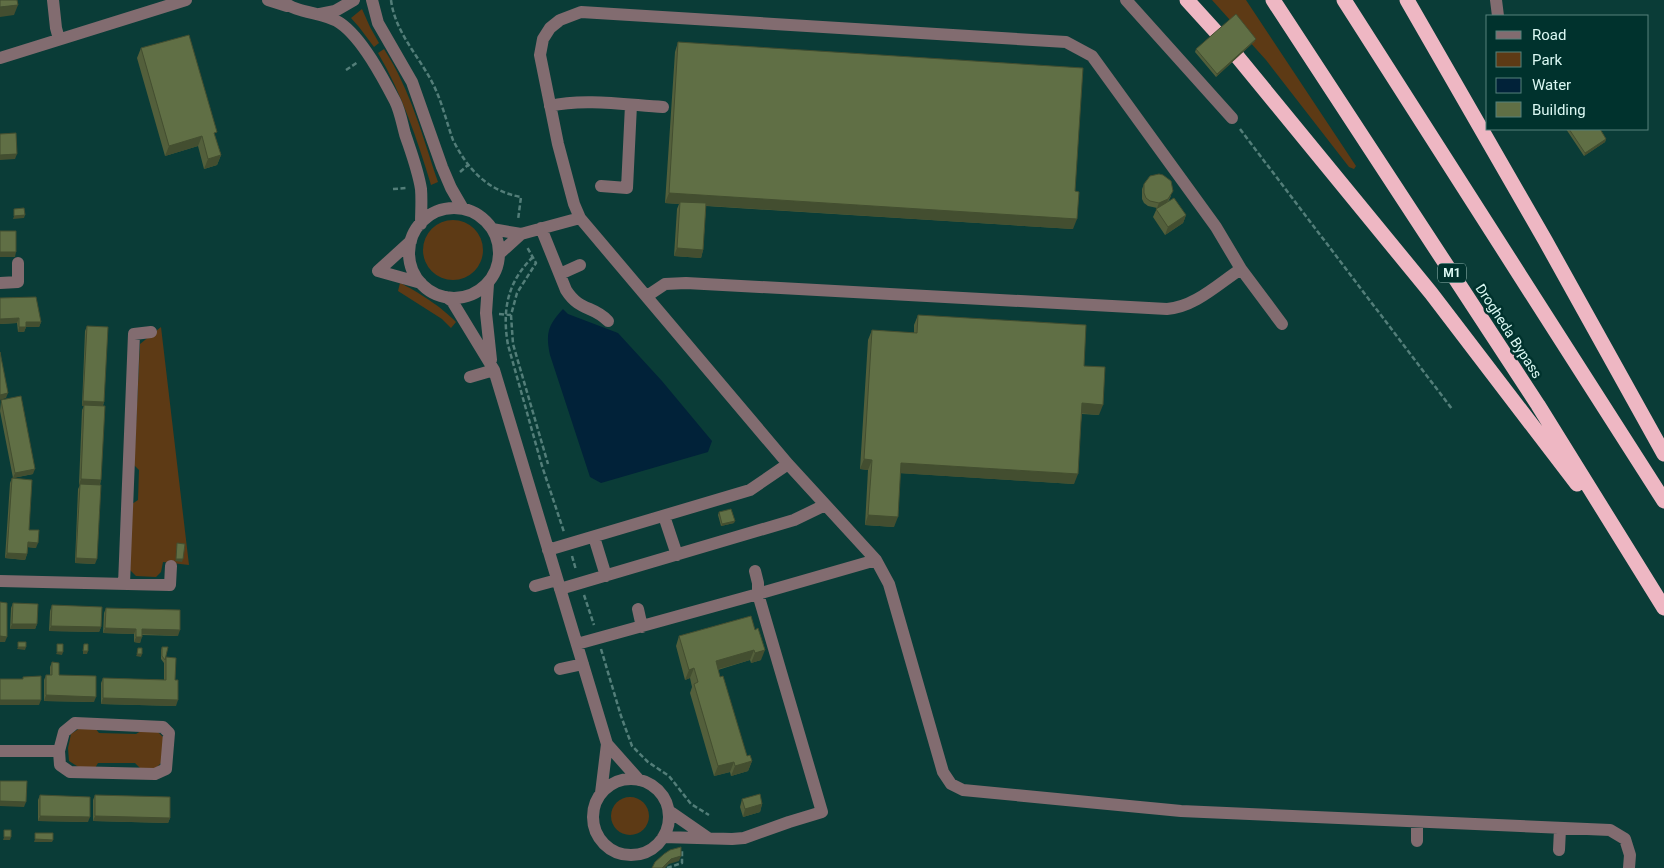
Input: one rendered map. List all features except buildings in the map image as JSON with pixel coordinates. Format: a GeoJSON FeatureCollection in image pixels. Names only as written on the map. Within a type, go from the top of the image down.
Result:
{"type":"FeatureCollection","features":[{"type":"Feature","properties":{"kind":"highway"},"geometry":{"type":"LineString","coordinates":[[1187,0],[1233,52],[1431,293],[1626,549]]}},
{"type":"Feature","properties":{"kind":"highway","name":"Drogheda Bypass"},"geometry":{"type":"LineString","coordinates":[[1273,0],[1538,405],[1664,608]]}},
{"type":"Feature","properties":{"kind":"highway"},"geometry":{"type":"LineString","coordinates":[[1344,0],[1664,501]]}},
{"type":"Feature","properties":{"kind":"highway"},"geometry":{"type":"LineString","coordinates":[[1407,0],[1664,454]]}},
{"type":"Feature","properties":{"kind":"street"},"geometry":{"type":"LineString","coordinates":[[53,0],[59,38]]}},
{"type":"Feature","properties":{"kind":"street"},"geometry":{"type":"LineString","coordinates":[[0,58],[59,38],[186,0]]}},
{"type":"Feature","properties":{"kind":"street"},"geometry":{"type":"LineString","coordinates":[[268,0],[305,13],[317,14],[335,11],[354,0]]}},
{"type":"Feature","properties":{"kind":"street"},"geometry":{"type":"LineString","coordinates":[[281,0],[294,9]]}},
{"type":"Feature","properties":{"kind":"street"},"geometry":{"type":"LineString","coordinates":[[372,0],[378,23],[412,82],[451,188],[462,207],[484,219],[498,240],[500,254],[497,268],[488,284],[486,313],[493,368],[607,744],[601,794]]}},
{"type":"Feature","properties":{"kind":"street"},"geometry":{"type":"LineString","coordinates":[[1126,0],[1232,118]]}},
{"type":"Feature","properties":{"kind":"street"},"geometry":{"type":"LineString","coordinates":[[1496,0],[1498,15]]}},
{"type":"Feature","properties":{"kind":"street"},"geometry":{"type":"LineString","coordinates":[[1282,324],[1241,269],[1216,227],[1092,56],[1066,42],[580,12],[560,20],[550,28],[543,39],[540,55],[550,106],[574,204],[580,218],[788,464],[876,560],[890,584],[943,772],[951,784],[963,790],[1181,811],[1417,823],[1610,830],[1625,839],[1630,855],[1629,868]]}},
{"type":"Feature","properties":{"kind":"street"},"geometry":{"type":"LineString","coordinates":[[317,14],[340,23],[354,35],[396,103],[420,187],[421,224]]}},
{"type":"Feature","properties":{"kind":"street"},"geometry":{"type":"LineString","coordinates":[[550,106],[579,102],[663,107]]}},
{"type":"Feature","properties":{"kind":"street"},"geometry":{"type":"LineString","coordinates":[[601,186],[627,188],[631,105]]}},
{"type":"Feature","properties":{"kind":"street"},"geometry":{"type":"LineString","coordinates":[[420,283],[413,270],[410,256],[411,241],[415,232],[432,214],[446,209],[462,207]]}},
{"type":"Feature","properties":{"kind":"street"},"geometry":{"type":"LineString","coordinates":[[492,229],[521,234],[580,218]]}},
{"type":"Feature","properties":{"kind":"street"},"geometry":{"type":"LineString","coordinates":[[541,228],[566,290],[575,302],[582,307],[602,314],[608,320]]}},
{"type":"Feature","properties":{"kind":"street"},"geometry":{"type":"LineString","coordinates":[[500,254],[521,234]]}},
{"type":"Feature","properties":{"kind":"street"},"geometry":{"type":"LineString","coordinates":[[411,241],[378,271],[420,283],[430,291],[452,301],[493,368]]}},
{"type":"Feature","properties":{"kind":"street"},"geometry":{"type":"LineString","coordinates":[[0,283],[18,282],[18,263]]}},
{"type":"Feature","properties":{"kind":"street"},"geometry":{"type":"LineString","coordinates":[[560,274],[580,264]]}},
{"type":"Feature","properties":{"kind":"street"},"geometry":{"type":"LineString","coordinates":[[647,296],[665,284],[686,283],[1172,308],[1188,304],[1241,269]]}},
{"type":"Feature","properties":{"kind":"street"},"geometry":{"type":"LineString","coordinates":[[446,297],[468,295],[488,284]]}},
{"type":"Feature","properties":{"kind":"street"},"geometry":{"type":"LineString","coordinates":[[124,584],[134,334],[151,332]]}},
{"type":"Feature","properties":{"kind":"street"},"geometry":{"type":"LineString","coordinates":[[470,377],[493,368]]}},
{"type":"Feature","properties":{"kind":"street"},"geometry":{"type":"LineString","coordinates":[[548,550],[750,490],[788,464]]}},
{"type":"Feature","properties":{"kind":"street"},"geometry":{"type":"LineString","coordinates":[[535,586],[580,583],[606,576],[794,520],[825,505]]}},
{"type":"Feature","properties":{"kind":"street"},"geometry":{"type":"LineString","coordinates":[[664,516],[677,555]]}},
{"type":"Feature","properties":{"kind":"street"},"geometry":{"type":"LineString","coordinates":[[594,537],[606,576]]}},
{"type":"Feature","properties":{"kind":"street"},"geometry":{"type":"LineString","coordinates":[[577,644],[876,560]]}},
{"type":"Feature","properties":{"kind":"street"},"geometry":{"type":"LineString","coordinates":[[0,581],[170,585],[171,566]]}},
{"type":"Feature","properties":{"kind":"street"},"geometry":{"type":"LineString","coordinates":[[663,838],[744,838],[822,812],[758,594],[755,571]]}},
{"type":"Feature","properties":{"kind":"street"},"geometry":{"type":"LineString","coordinates":[[638,609],[642,627]]}},
{"type":"Feature","properties":{"kind":"street"},"geometry":{"type":"LineString","coordinates":[[560,669],[583,664]]}},
{"type":"Feature","properties":{"kind":"street"},"geometry":{"type":"LineString","coordinates":[[75,723],[163,727],[169,733],[166,769],[155,774],[70,772],[60,765],[59,751],[64,732],[75,723]]}},
{"type":"Feature","properties":{"kind":"street"},"geometry":{"type":"LineString","coordinates":[[607,744],[639,780]]}},
{"type":"Feature","properties":{"kind":"street"},"geometry":{"type":"LineString","coordinates":[[0,751],[59,751]]}},
{"type":"Feature","properties":{"kind":"street"},"geometry":{"type":"LineString","coordinates":[[629,779],[650,784],[659,791],[669,810],[667,828],[663,838],[656,846],[645,852],[633,855],[620,853],[609,848],[601,840],[595,828],[593,816],[601,794],[618,781],[629,779]]}},
{"type":"Feature","properties":{"kind":"street"},"geometry":{"type":"LineString","coordinates":[[669,810],[708,838]]}},
{"type":"Feature","properties":{"kind":"street"},"geometry":{"type":"LineString","coordinates":[[1417,823],[1417,840]]}},
{"type":"Feature","properties":{"kind":"street"},"geometry":{"type":"LineString","coordinates":[[1560,829],[1560,850]]}},
{"type":"Feature","properties":{"kind":"path"},"geometry":{"type":"LineString","coordinates":[[391,0],[398,26],[436,91],[452,140],[468,165],[490,186],[507,194],[521,197],[518,219],[521,234],[536,263],[517,292],[511,315],[513,344],[548,464]]}},
{"type":"Feature","properties":{"kind":"path"},"geometry":{"type":"LineString","coordinates":[[346,70],[362,59]]}},
{"type":"Feature","properties":{"kind":"path"},"geometry":{"type":"LineString","coordinates":[[1232,118],[1452,409]]}},
{"type":"Feature","properties":{"kind":"path"},"geometry":{"type":"LineString","coordinates":[[455,176],[468,165]]}},
{"type":"Feature","properties":{"kind":"path"},"geometry":{"type":"LineString","coordinates":[[393,190],[413,187]]}},
{"type":"Feature","properties":{"kind":"path"},"geometry":{"type":"LineString","coordinates":[[533,257],[523,269],[510,292],[505,314],[508,344],[542,466],[632,746],[648,762],[669,776],[690,804],[709,815]]}},
{"type":"Feature","properties":{"kind":"path"},"geometry":{"type":"LineString","coordinates":[[495,314],[511,315]]}},
{"type":"Feature","properties":{"kind":"path"},"geometry":{"type":"LineString","coordinates":[[668,868],[682,863],[681,838]]}},
{"type":"Feature","properties":{"kind":"green space"},"geometry":{"type":"Polygon","coordinates":[[[1212,0],[1246,0],[1356,166],[1354,169],[1349,167],[1266,60],[1212,0]]]}},
{"type":"Feature","properties":{"kind":"green space"},"geometry":{"type":"Polygon","coordinates":[[[362,9],[379,43],[374,47],[351,18],[362,9]]]}},
{"type":"Feature","properties":{"kind":"green space"},"geometry":{"type":"Polygon","coordinates":[[[384,49],[402,81],[421,130],[438,182],[431,185],[408,117],[378,53],[384,49]]]}},
{"type":"Feature","properties":{"kind":"green space"},"geometry":{"type":"Polygon","coordinates":[[[453,220],[470,225],[478,233],[483,250],[478,267],[470,275],[453,280],[436,275],[428,267],[423,250],[428,233],[436,225],[453,220]]]}},
{"type":"Feature","properties":{"kind":"green space"},"geometry":{"type":"Polygon","coordinates":[[[400,283],[430,300],[456,322],[451,328],[442,319],[398,291],[400,283]]]}},
{"type":"Feature","properties":{"kind":"green space"},"geometry":{"type":"Polygon","coordinates":[[[161,327],[189,565],[163,562],[161,572],[156,577],[136,576],[130,570],[132,504],[138,500],[139,470],[134,465],[140,344],[161,327]]]}},
{"type":"Feature","properties":{"kind":"green space"},"geometry":{"type":"Polygon","coordinates":[[[80,728],[95,728],[99,733],[136,734],[141,731],[157,731],[164,738],[163,761],[155,769],[141,769],[135,763],[98,763],[95,768],[80,768],[69,761],[68,748],[71,734],[80,728]]]}},
{"type":"Feature","properties":{"kind":"green space"},"geometry":{"type":"Polygon","coordinates":[[[630,797],[644,802],[649,816],[644,830],[630,835],[616,830],[611,816],[616,802],[630,797]]]}},
{"type":"Feature","properties":{"kind":"water"},"geometry":{"type":"Polygon","coordinates":[[[563,309],[568,314],[618,333],[662,381],[712,441],[708,452],[601,483],[590,477],[550,355],[549,330],[563,309]]]}}]}
